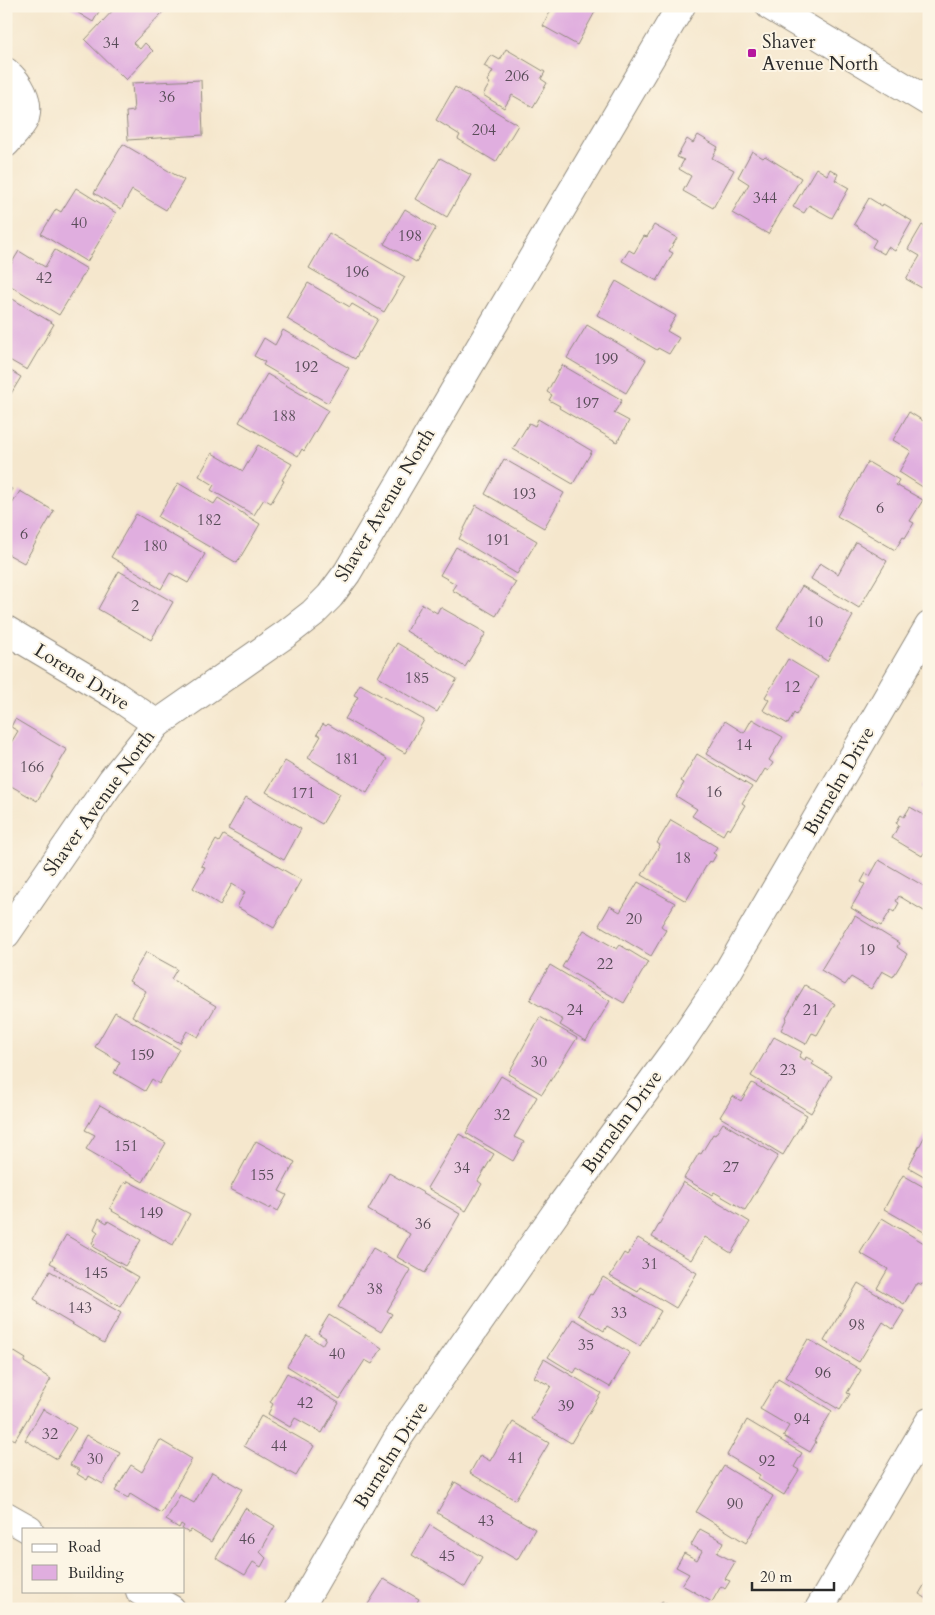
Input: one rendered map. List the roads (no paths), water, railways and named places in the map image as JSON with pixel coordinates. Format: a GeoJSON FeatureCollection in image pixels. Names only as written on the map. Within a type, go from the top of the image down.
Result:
{"type":"FeatureCollection","features":[{"type":"Feature","properties":{"kind":"street","name":"Shaver Avenue North"},"geometry":{"type":"LineString","coordinates":[[6,934],[112,780],[157,724],[286,634],[313,613],[330,596],[346,573],[681,6]]}},
{"type":"Feature","properties":{"kind":"street"},"geometry":{"type":"LineString","coordinates":[[770,6],[929,102]]}},
{"type":"Feature","properties":{"kind":"street"},"geometry":{"type":"LineString","coordinates":[[6,72],[20,87],[26,107],[25,118],[6,143]]}},
{"type":"Feature","properties":{"kind":"street","name":"Burnelm Drive"},"geometry":{"type":"LineString","coordinates":[[299,1609],[398,1438],[557,1211],[676,1049],[728,973],[929,626]]}},
{"type":"Feature","properties":{"kind":"street","name":"Lorene Drive"},"geometry":{"type":"LineString","coordinates":[[6,630],[115,695],[157,724]]}},
{"type":"Feature","properties":{"kind":"street"},"geometry":{"type":"LineString","coordinates":[[819,1609],[929,1422]]}},
{"type":"Feature","properties":{"kind":"street"},"geometry":{"type":"LineString","coordinates":[[6,1516],[27,1528]]}},
{"type":"Feature","properties":{"kind":"street"},"geometry":{"type":"LineString","coordinates":[[142,1592],[171,1609]]}},
{"type":"Feature","properties":{"kind":"place","name":"Shaver Avenue North"},"geometry":{"type":"Point","coordinates":[752,53]}}]}
